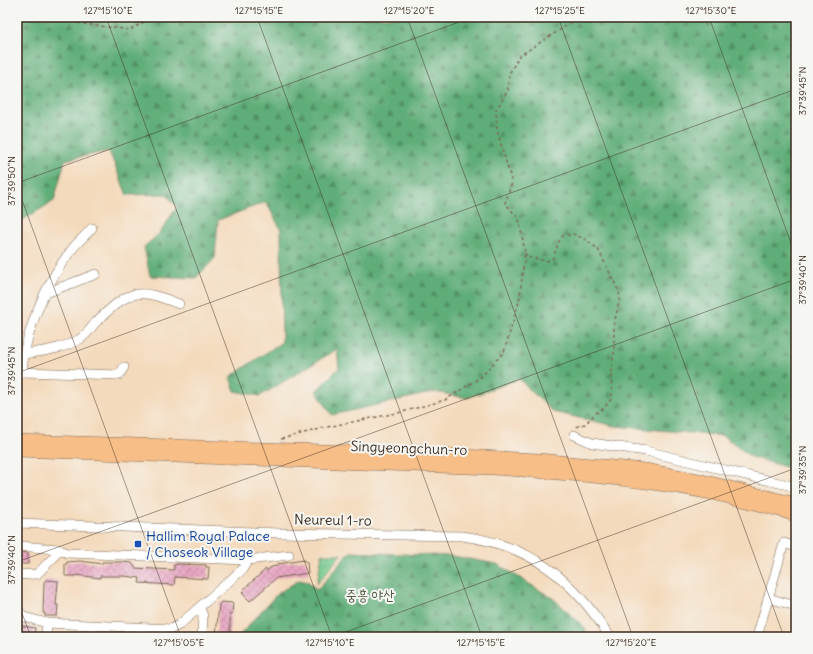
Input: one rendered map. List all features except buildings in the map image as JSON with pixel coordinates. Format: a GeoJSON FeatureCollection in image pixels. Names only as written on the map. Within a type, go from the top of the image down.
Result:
{"type":"FeatureCollection","features":[{"type":"Feature","properties":{"kind":"highway","name":"Singyeongchun-ro"},"geometry":{"type":"LineString","coordinates":[[17,442],[317,456],[606,477],[644,481],[702,492],[749,502],[796,515]]}},
{"type":"Feature","properties":{"kind":"highway","name":"Singyeongchun-ro"},"geometry":{"type":"LineString","coordinates":[[17,450],[538,460],[645,470],[698,480],[796,504]]}},
{"type":"Feature","properties":{"kind":"street"},"geometry":{"type":"LineString","coordinates":[[92,228],[73,248],[54,276],[30,328],[20,372],[120,375],[124,368]]}},
{"type":"Feature","properties":{"kind":"street"},"geometry":{"type":"LineString","coordinates":[[46,292],[96,274]]}},
{"type":"Feature","properties":{"kind":"street"},"geometry":{"type":"LineString","coordinates":[[24,354],[57,348],[81,338],[97,321],[128,295],[146,293],[179,304]]}},
{"type":"Feature","properties":{"kind":"street"},"geometry":{"type":"LineString","coordinates":[[574,436],[592,443],[646,451],[796,486]]}},
{"type":"Feature","properties":{"kind":"street","name":"Neureul 1-ro"},"geometry":{"type":"LineString","coordinates":[[17,523],[278,533],[462,536],[480,538],[519,550],[555,572],[574,589],[595,614],[610,637]]}},
{"type":"Feature","properties":{"kind":"street"},"geometry":{"type":"LineString","coordinates":[[756,637],[784,543],[796,547]]}},
{"type":"Feature","properties":{"kind":"street"},"geometry":{"type":"LineString","coordinates":[[17,546],[58,549],[67,553],[248,560],[289,555]]}},
{"type":"Feature","properties":{"kind":"street"},"geometry":{"type":"LineString","coordinates":[[17,574],[37,574],[54,557],[58,549]]}},
{"type":"Feature","properties":{"kind":"street"},"geometry":{"type":"LineString","coordinates":[[17,609],[24,617],[47,623],[151,632],[171,629],[179,625],[200,608],[242,570],[248,560]]}},
{"type":"Feature","properties":{"kind":"street"},"geometry":{"type":"LineString","coordinates":[[768,598],[796,606]]}},
{"type":"Feature","properties":{"kind":"street"},"geometry":{"type":"LineString","coordinates":[[200,608],[203,616],[202,635]]}},
{"type":"Feature","properties":{"kind":"street"},"geometry":{"type":"LineString","coordinates":[[46,637],[47,623]]}},
{"type":"Feature","properties":{"kind":"path"},"geometry":{"type":"LineString","coordinates":[[30,17],[130,30],[152,17]]}},
{"type":"Feature","properties":{"kind":"path"},"geometry":{"type":"LineString","coordinates":[[298,435],[378,416],[402,412],[445,400],[481,377],[504,352],[519,302],[525,253],[519,219],[505,203],[512,183],[497,130],[496,110],[508,90],[508,74],[519,56],[580,17]]}},
{"type":"Feature","properties":{"kind":"path"},"geometry":{"type":"LineString","coordinates":[[525,253],[527,257],[547,262],[553,258],[559,241],[563,236],[573,234],[585,239],[598,249],[619,292],[620,298],[614,324],[612,398],[604,408],[596,413],[585,424],[574,428],[574,436]]}},
{"type":"Feature","properties":{"kind":"green space"},"geometry":{"type":"Polygon","coordinates":[[[21,17],[796,17],[796,470],[751,457],[723,436],[615,426],[553,412],[519,379],[467,398],[435,392],[332,415],[316,391],[339,368],[337,349],[260,396],[235,391],[230,377],[282,342],[281,230],[266,202],[218,220],[215,258],[196,278],[150,276],[144,247],[159,234],[177,207],[166,194],[127,195],[109,151],[65,160],[54,201],[19,222],[17,228],[17,39],[23,21],[21,17]]]}},
{"type":"Feature","properties":{"kind":"green space","name":"중흥 야산"},"geometry":{"type":"Polygon","coordinates":[[[350,552],[453,556],[497,564],[554,599],[585,628],[589,637],[238,637],[277,594],[299,580],[309,582],[317,590],[350,552]]]}},
{"type":"Feature","properties":{"kind":"green space"},"geometry":{"type":"Polygon","coordinates":[[[322,554],[341,554],[317,584],[322,554]]]}},
{"type":"Feature","properties":{"kind":"place","name":"Hallim Royal Palace / Choseok Village"},"geometry":{"type":"Point","coordinates":[138,544]}}]}
